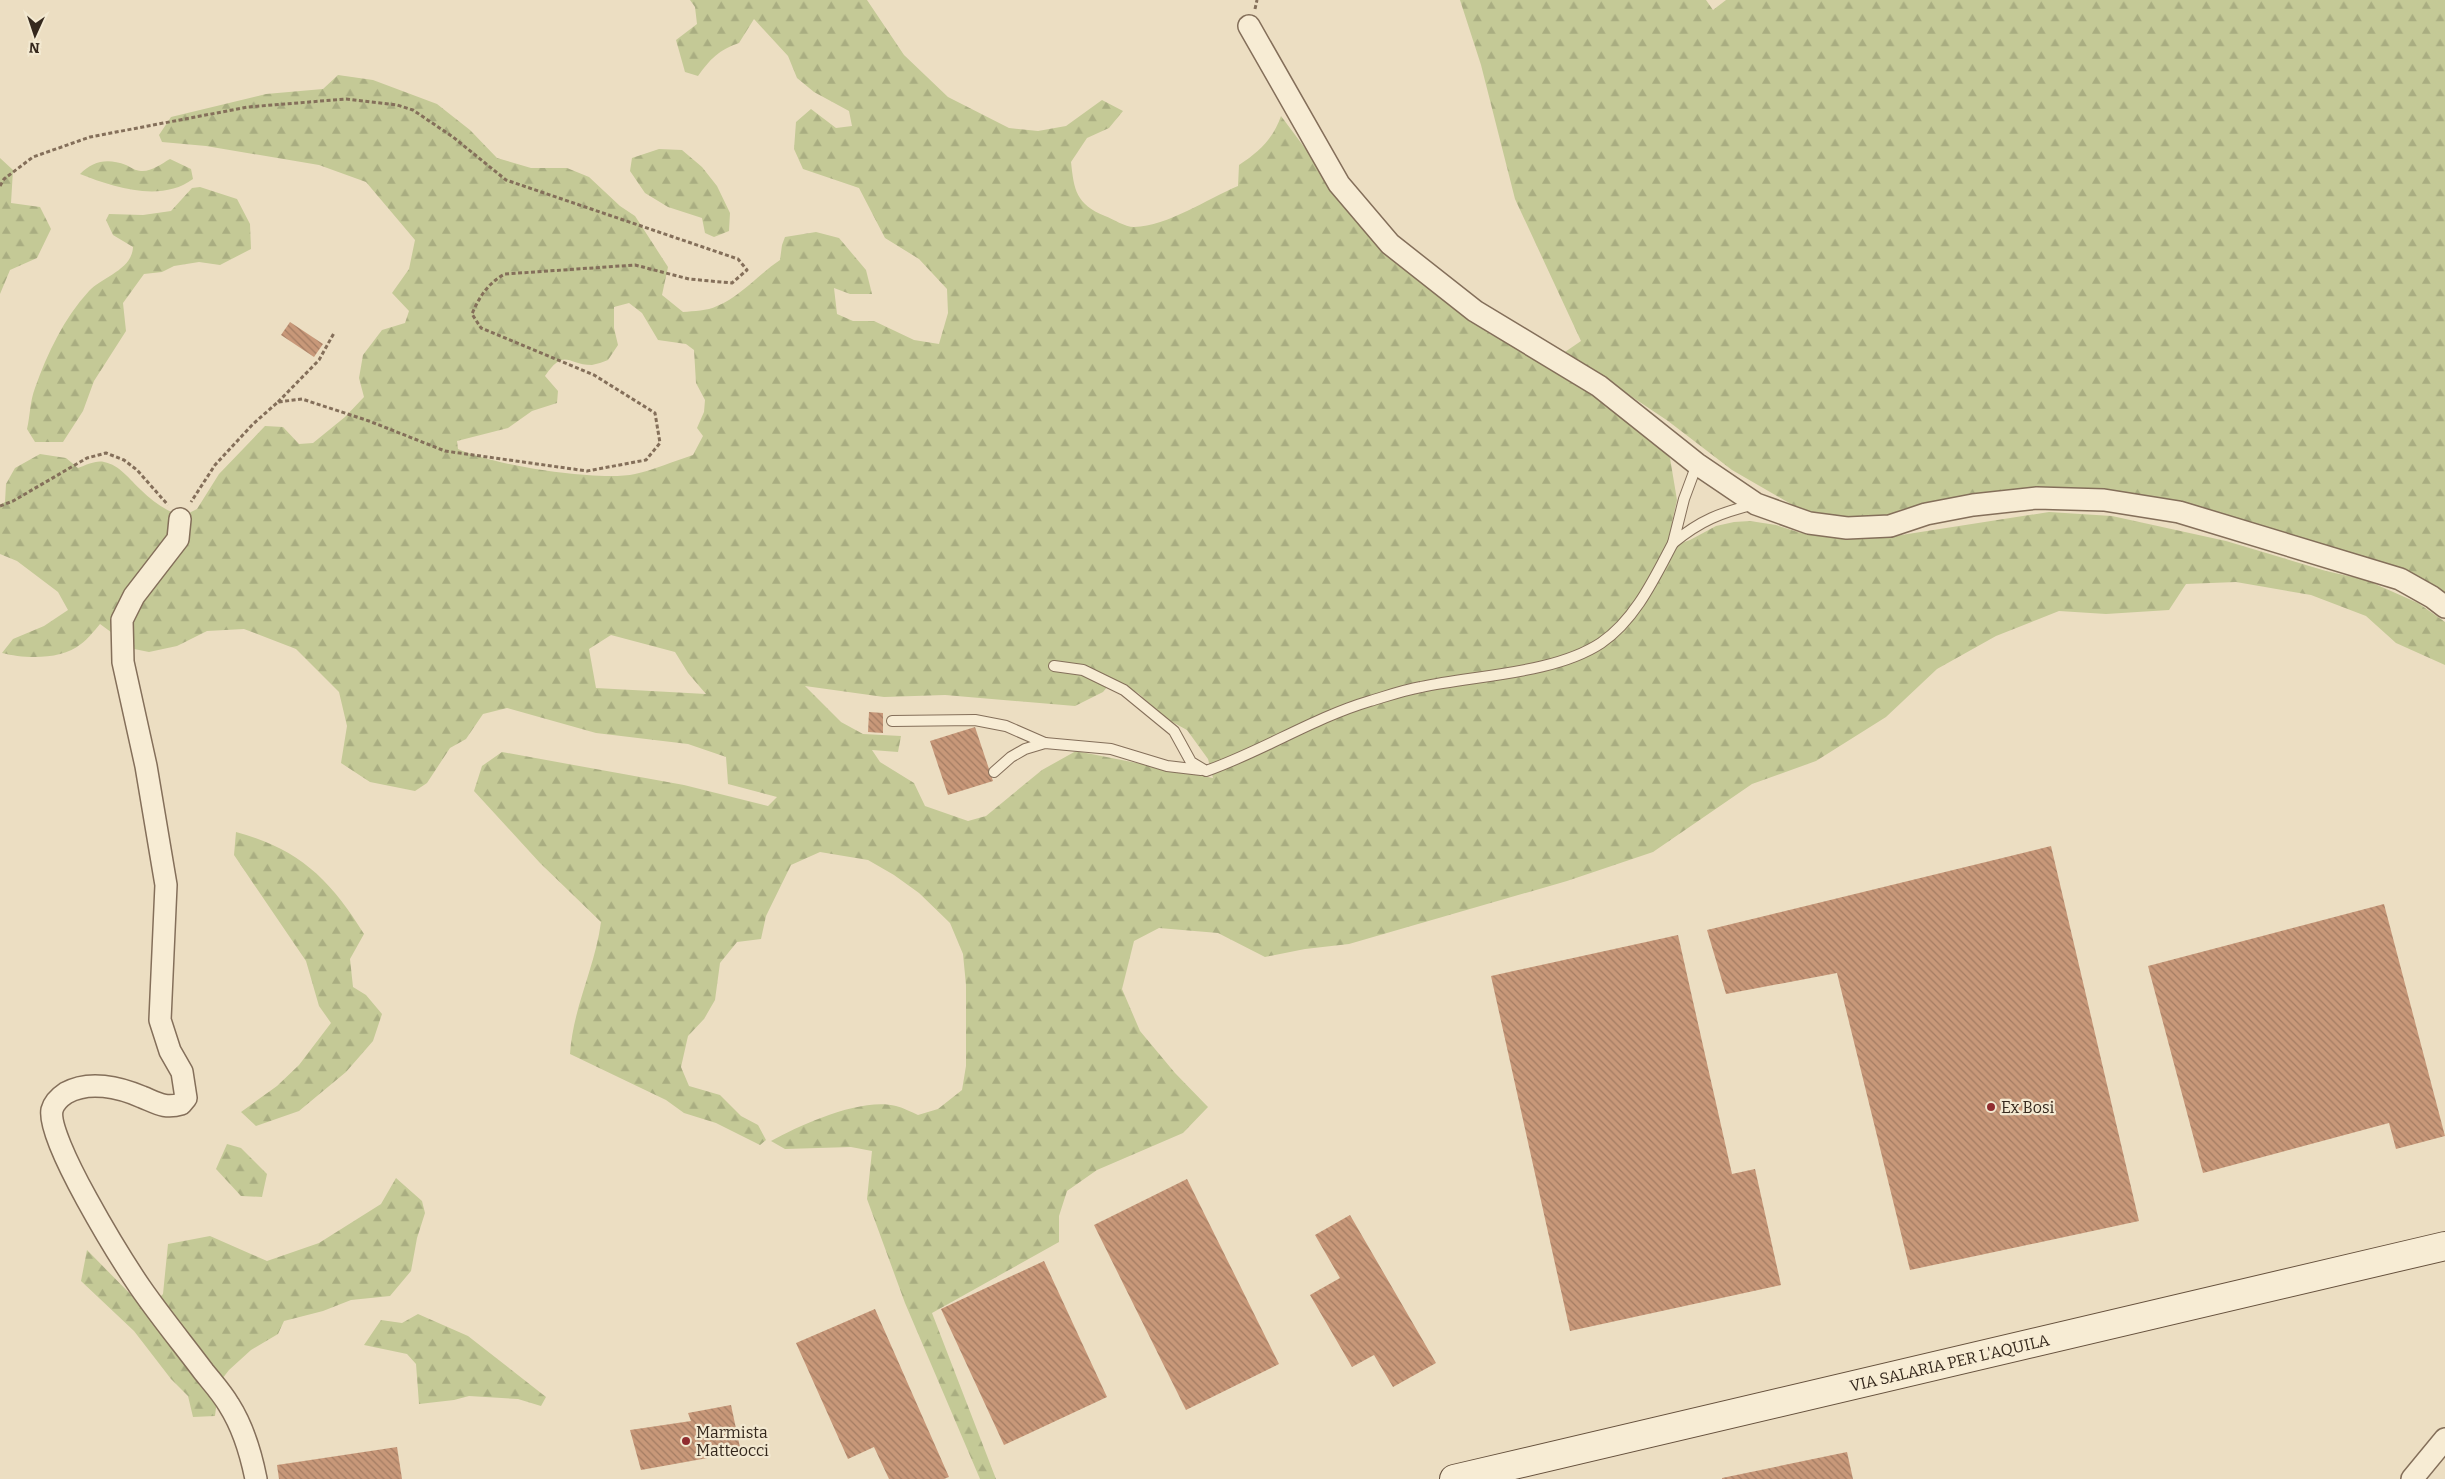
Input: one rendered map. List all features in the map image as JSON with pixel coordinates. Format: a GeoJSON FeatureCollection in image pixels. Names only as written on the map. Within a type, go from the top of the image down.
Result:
{"type":"FeatureCollection","features":[{"type":"Feature","properties":{"kind":"main road","name":"VIA SALARIA PER L'AQUILA"},"geometry":{"type":"LineString","coordinates":[[1454,1479],[2445,1246]]}},
{"type":"Feature","properties":{"kind":"street"},"geometry":{"type":"LineString","coordinates":[[1249,26],[1339,184],[1390,244],[1475,311],[1599,386],[1697,464],[1756,504],[1809,523],[1846,528],[1890,526],[1926,514],[1973,505],[2037,498],[2104,500],[2179,512],[2400,579],[2432,597],[2445,607]]}},
{"type":"Feature","properties":{"kind":"street"},"geometry":{"type":"LineString","coordinates":[[180,519],[178,539],[134,596],[122,620],[123,662],[146,766],[166,885],[160,1020],[170,1052],[182,1072],[186,1098],[181,1104],[171,1107],[158,1105],[116,1088],[99,1085],[82,1087],[66,1093],[55,1101],[52,1111],[58,1143],[75,1178],[140,1287],[229,1405],[250,1453],[256,1479]]}},
{"type":"Feature","properties":{"kind":"street"},"geometry":{"type":"LineString","coordinates":[[2412,1479],[2445,1440]]}},
{"type":"Feature","properties":{"kind":"lane"},"geometry":{"type":"LineString","coordinates":[[892,721],[975,720],[1006,726],[1045,743],[1103,748],[1167,766],[1206,771],[1229,763],[1320,720],[1367,702],[1420,687],[1551,664],[1578,656],[1602,642],[1628,618],[1649,588],[1673,543],[1684,499],[1697,464]]}},
{"type":"Feature","properties":{"kind":"lane"},"geometry":{"type":"LineString","coordinates":[[1673,543],[1695,525],[1723,512],[1756,504]]}},
{"type":"Feature","properties":{"kind":"lane"},"geometry":{"type":"LineString","coordinates":[[1054,666],[1083,670],[1124,690],[1174,731],[1191,762],[1206,771]]}},
{"type":"Feature","properties":{"kind":"lane"},"geometry":{"type":"LineString","coordinates":[[994,772],[1011,757],[1025,749],[1045,743]]}},
{"type":"Feature","properties":{"kind":"path"},"geometry":{"type":"LineString","coordinates":[[0,186],[4,179],[33,157],[90,136],[248,107],[346,99],[397,105],[413,110],[453,137],[506,180],[738,259],[747,270],[732,283],[689,279],[635,265],[505,274],[494,280],[478,301],[472,314],[481,328],[594,376],[655,413],[660,443],[646,460],[587,470],[497,460],[445,451],[369,421],[302,399],[278,402]]}},
{"type":"Feature","properties":{"kind":"path"},"geometry":{"type":"LineString","coordinates":[[0,506],[13,501],[87,458],[106,453],[124,460],[137,470],[180,519],[215,465],[253,424],[278,402],[319,360],[334,333]]}},
{"type":"Feature","properties":{"kind":"green space"},"geometry":{"type":"Polygon","coordinates":[[[690,0],[867,0],[904,55],[948,97],[1009,128],[1038,131],[1066,126],[1102,100],[1123,111],[1109,128],[1087,138],[1071,162],[1075,188],[1082,201],[1095,211],[1130,227],[1147,225],[1174,217],[1238,186],[1239,165],[1264,144],[1274,132],[1281,116],[1381,250],[1490,334],[1524,350],[1612,402],[1670,458],[1677,500],[1672,522],[1673,546],[1690,540],[1716,526],[1734,522],[1750,521],[1776,525],[1801,533],[1830,537],[1895,536],[2049,512],[2112,516],[2226,541],[2326,571],[2366,580],[2418,603],[2445,622],[2445,665],[2396,643],[2366,616],[2311,595],[2236,582],[2186,584],[2169,610],[2106,614],[2059,611],[1996,636],[1937,669],[1886,717],[1816,761],[1752,784],[1653,852],[1567,881],[1349,944],[1305,949],[1265,957],[1218,933],[1159,928],[1134,941],[1122,989],[1140,1031],[1175,1073],[1208,1107],[1183,1133],[1097,1170],[1067,1191],[1059,1216],[1059,1242],[932,1313],[996,1479],[980,1479],[905,1303],[867,1199],[872,1151],[851,1147],[785,1149],[771,1141],[815,1120],[866,1105],[882,1104],[896,1106],[918,1115],[938,1109],[962,1090],[966,1066],[966,985],[963,954],[950,923],[919,893],[894,875],[868,860],[820,852],[791,865],[766,916],[761,939],[737,942],[720,963],[715,1000],[704,1019],[688,1036],[681,1067],[689,1086],[720,1095],[741,1116],[758,1125],[766,1140],[760,1145],[716,1123],[684,1113],[666,1100],[570,1054],[575,1020],[594,955],[601,922],[540,863],[474,791],[482,766],[502,752],[684,785],[768,806],[777,797],[728,784],[726,757],[688,744],[596,733],[507,708],[483,714],[466,739],[450,748],[427,783],[415,791],[370,782],[341,763],[347,726],[339,692],[296,649],[244,629],[207,631],[177,646],[149,652],[134,649],[100,624],[84,642],[64,653],[32,657],[2,653],[13,639],[44,626],[68,610],[58,592],[17,561],[0,554],[0,505],[5,502],[6,484],[15,468],[40,454],[66,458],[78,468],[94,462],[104,462],[115,466],[124,473],[160,506],[183,516],[197,509],[219,474],[265,426],[283,427],[299,444],[313,443],[345,417],[364,397],[359,378],[363,355],[382,330],[405,323],[409,311],[392,293],[409,269],[415,240],[366,182],[319,165],[206,146],[162,142],[159,135],[171,117],[266,94],[323,89],[338,75],[373,80],[437,104],[470,130],[497,158],[531,168],[567,168],[589,177],[620,206],[635,216],[668,267],[662,295],[683,312],[713,308],[734,297],[780,260],[785,237],[816,232],[839,238],[866,270],[872,294],[850,294],[834,288],[837,314],[853,321],[874,321],[914,340],[939,344],[948,313],[947,289],[919,259],[885,238],[859,188],[803,169],[794,149],[796,122],[811,109],[836,128],[852,126],[849,111],[814,92],[797,78],[788,56],[754,19],[739,43],[726,48],[716,56],[698,76],[685,72],[676,40],[697,24],[695,7],[690,0]],[[629,303],[614,307],[614,328],[618,345],[608,360],[592,365],[567,360],[557,362],[545,376],[558,391],[557,403],[532,411],[508,428],[457,441],[458,449],[495,461],[519,466],[597,476],[635,474],[693,455],[703,436],[697,428],[704,412],[705,400],[696,383],[694,350],[686,344],[658,340],[642,313],[629,303]],[[611,635],[589,649],[596,688],[706,694],[688,673],[675,652],[611,635]],[[1113,680],[1103,692],[1075,706],[945,695],[884,697],[805,686],[841,722],[863,734],[901,736],[898,752],[872,750],[880,762],[914,783],[925,806],[968,821],[986,816],[1042,770],[1076,751],[1213,778],[1208,759],[1187,730],[1165,718],[1138,693],[1113,680]]]}},
{"type":"Feature","properties":{"kind":"green space"},"geometry":{"type":"Polygon","coordinates":[[[1460,0],[1706,0],[1713,10],[1726,0],[2445,0],[2445,597],[2077,494],[1853,519],[1803,511],[1732,470],[1668,421],[1565,352],[1581,341],[1515,199],[1481,65],[1460,0]]]}},
{"type":"Feature","properties":{"kind":"green space"},"geometry":{"type":"Polygon","coordinates":[[[659,149],[682,150],[702,167],[717,186],[730,213],[729,231],[714,237],[705,233],[702,218],[668,207],[645,193],[630,171],[632,158],[659,149]]]}},
{"type":"Feature","properties":{"kind":"green space"},"geometry":{"type":"Polygon","coordinates":[[[0,158],[13,170],[11,203],[40,207],[51,229],[37,258],[10,270],[0,294],[0,158]]]}},
{"type":"Feature","properties":{"kind":"green space"},"geometry":{"type":"Polygon","coordinates":[[[170,159],[191,169],[193,179],[180,186],[152,191],[122,188],[80,174],[90,166],[107,161],[145,171],[170,159]]]}},
{"type":"Feature","properties":{"kind":"green space"},"geometry":{"type":"Polygon","coordinates":[[[200,187],[237,199],[250,224],[251,249],[220,265],[199,262],[174,266],[162,272],[144,274],[123,303],[126,331],[94,381],[83,411],[63,442],[35,442],[27,429],[32,398],[45,362],[57,337],[89,291],[128,262],[131,255],[133,247],[113,235],[106,220],[109,214],[143,215],[171,211],[192,188],[200,187]]]}},
{"type":"Feature","properties":{"kind":"green space"},"geometry":{"type":"Polygon","coordinates":[[[236,832],[278,847],[295,857],[311,869],[339,897],[364,934],[350,959],[353,987],[366,995],[382,1014],[373,1041],[346,1072],[299,1111],[256,1126],[241,1112],[277,1086],[299,1065],[331,1023],[319,1006],[306,961],[234,855],[236,832]]]}},
{"type":"Feature","properties":{"kind":"green space"},"geometry":{"type":"Polygon","coordinates":[[[227,1144],[241,1148],[267,1174],[262,1197],[241,1196],[216,1169],[227,1144]]]}},
{"type":"Feature","properties":{"kind":"green space"},"geometry":{"type":"Polygon","coordinates":[[[396,1178],[422,1201],[425,1213],[417,1238],[411,1271],[390,1296],[351,1300],[323,1311],[284,1321],[278,1334],[251,1350],[229,1370],[219,1383],[215,1416],[193,1417],[188,1396],[171,1379],[134,1331],[81,1281],[87,1250],[147,1311],[163,1294],[168,1244],[210,1236],[267,1261],[319,1243],[381,1204],[396,1178]]]}},
{"type":"Feature","properties":{"kind":"green space"},"geometry":{"type":"Polygon","coordinates":[[[418,1314],[468,1336],[546,1397],[541,1406],[518,1399],[469,1396],[454,1400],[419,1404],[416,1364],[407,1354],[364,1345],[381,1320],[402,1323],[418,1314]]]}},
{"type":"Feature","properties":{"kind":"building"},"geometry":{"type":"Polygon","coordinates":[[[290,322],[323,344],[314,357],[281,335],[290,322]]]}},
{"type":"Feature","properties":{"kind":"building"},"geometry":{"type":"Polygon","coordinates":[[[869,712],[883,713],[883,733],[868,732],[869,712]]]}},
{"type":"Feature","properties":{"kind":"building"},"geometry":{"type":"Polygon","coordinates":[[[975,727],[993,781],[948,795],[930,741],[975,727]]]}},
{"type":"Feature","properties":{"kind":"building","name":"Ex Bosi"},"geometry":{"type":"Polygon","coordinates":[[[2051,846],[2139,1221],[1910,1270],[1837,973],[1726,994],[1707,930],[2051,846]]]}},
{"type":"Feature","properties":{"kind":"building"},"geometry":{"type":"Polygon","coordinates":[[[2384,904],[2445,1136],[2396,1149],[2389,1123],[2203,1173],[2148,966],[2384,904]]]}},
{"type":"Feature","properties":{"kind":"building"},"geometry":{"type":"Polygon","coordinates":[[[1678,935],[1732,1174],[1755,1169],[1781,1285],[1570,1331],[1491,976],[1678,935]]]}},
{"type":"Feature","properties":{"kind":"building"},"geometry":{"type":"Polygon","coordinates":[[[1187,1179],[1279,1364],[1186,1410],[1094,1225],[1187,1179]]]}},
{"type":"Feature","properties":{"kind":"building"},"geometry":{"type":"Polygon","coordinates":[[[1350,1215],[1436,1363],[1393,1387],[1374,1355],[1352,1367],[1310,1295],[1340,1278],[1315,1235],[1350,1215]]]}},
{"type":"Feature","properties":{"kind":"building"},"geometry":{"type":"Polygon","coordinates":[[[1044,1261],[1107,1397],[1004,1445],[941,1309],[1044,1261]]]}},
{"type":"Feature","properties":{"kind":"building"},"geometry":{"type":"Polygon","coordinates":[[[875,1309],[949,1477],[944,1479],[889,1479],[874,1447],[848,1459],[796,1343],[875,1309]]]}},
{"type":"Feature","properties":{"kind":"building","name":"Marmista Matteocci"},"geometry":{"type":"Polygon","coordinates":[[[731,1405],[741,1452],[641,1470],[630,1430],[691,1421],[688,1413],[731,1405]]]}},
{"type":"Feature","properties":{"kind":"building"},"geometry":{"type":"Polygon","coordinates":[[[397,1447],[402,1479],[279,1479],[277,1465],[397,1447]]]}},
{"type":"Feature","properties":{"kind":"building"},"geometry":{"type":"Polygon","coordinates":[[[1847,1452],[1853,1479],[1722,1479],[1722,1478],[1847,1452]]]}},
{"type":"Feature","properties":{"kind":"place","name":"Ex Bosi"},"geometry":{"type":"Point","coordinates":[1991,1107]}},
{"type":"Feature","properties":{"kind":"place","name":"Marmista Matteocci"},"geometry":{"type":"Point","coordinates":[686,1441]}}]}
